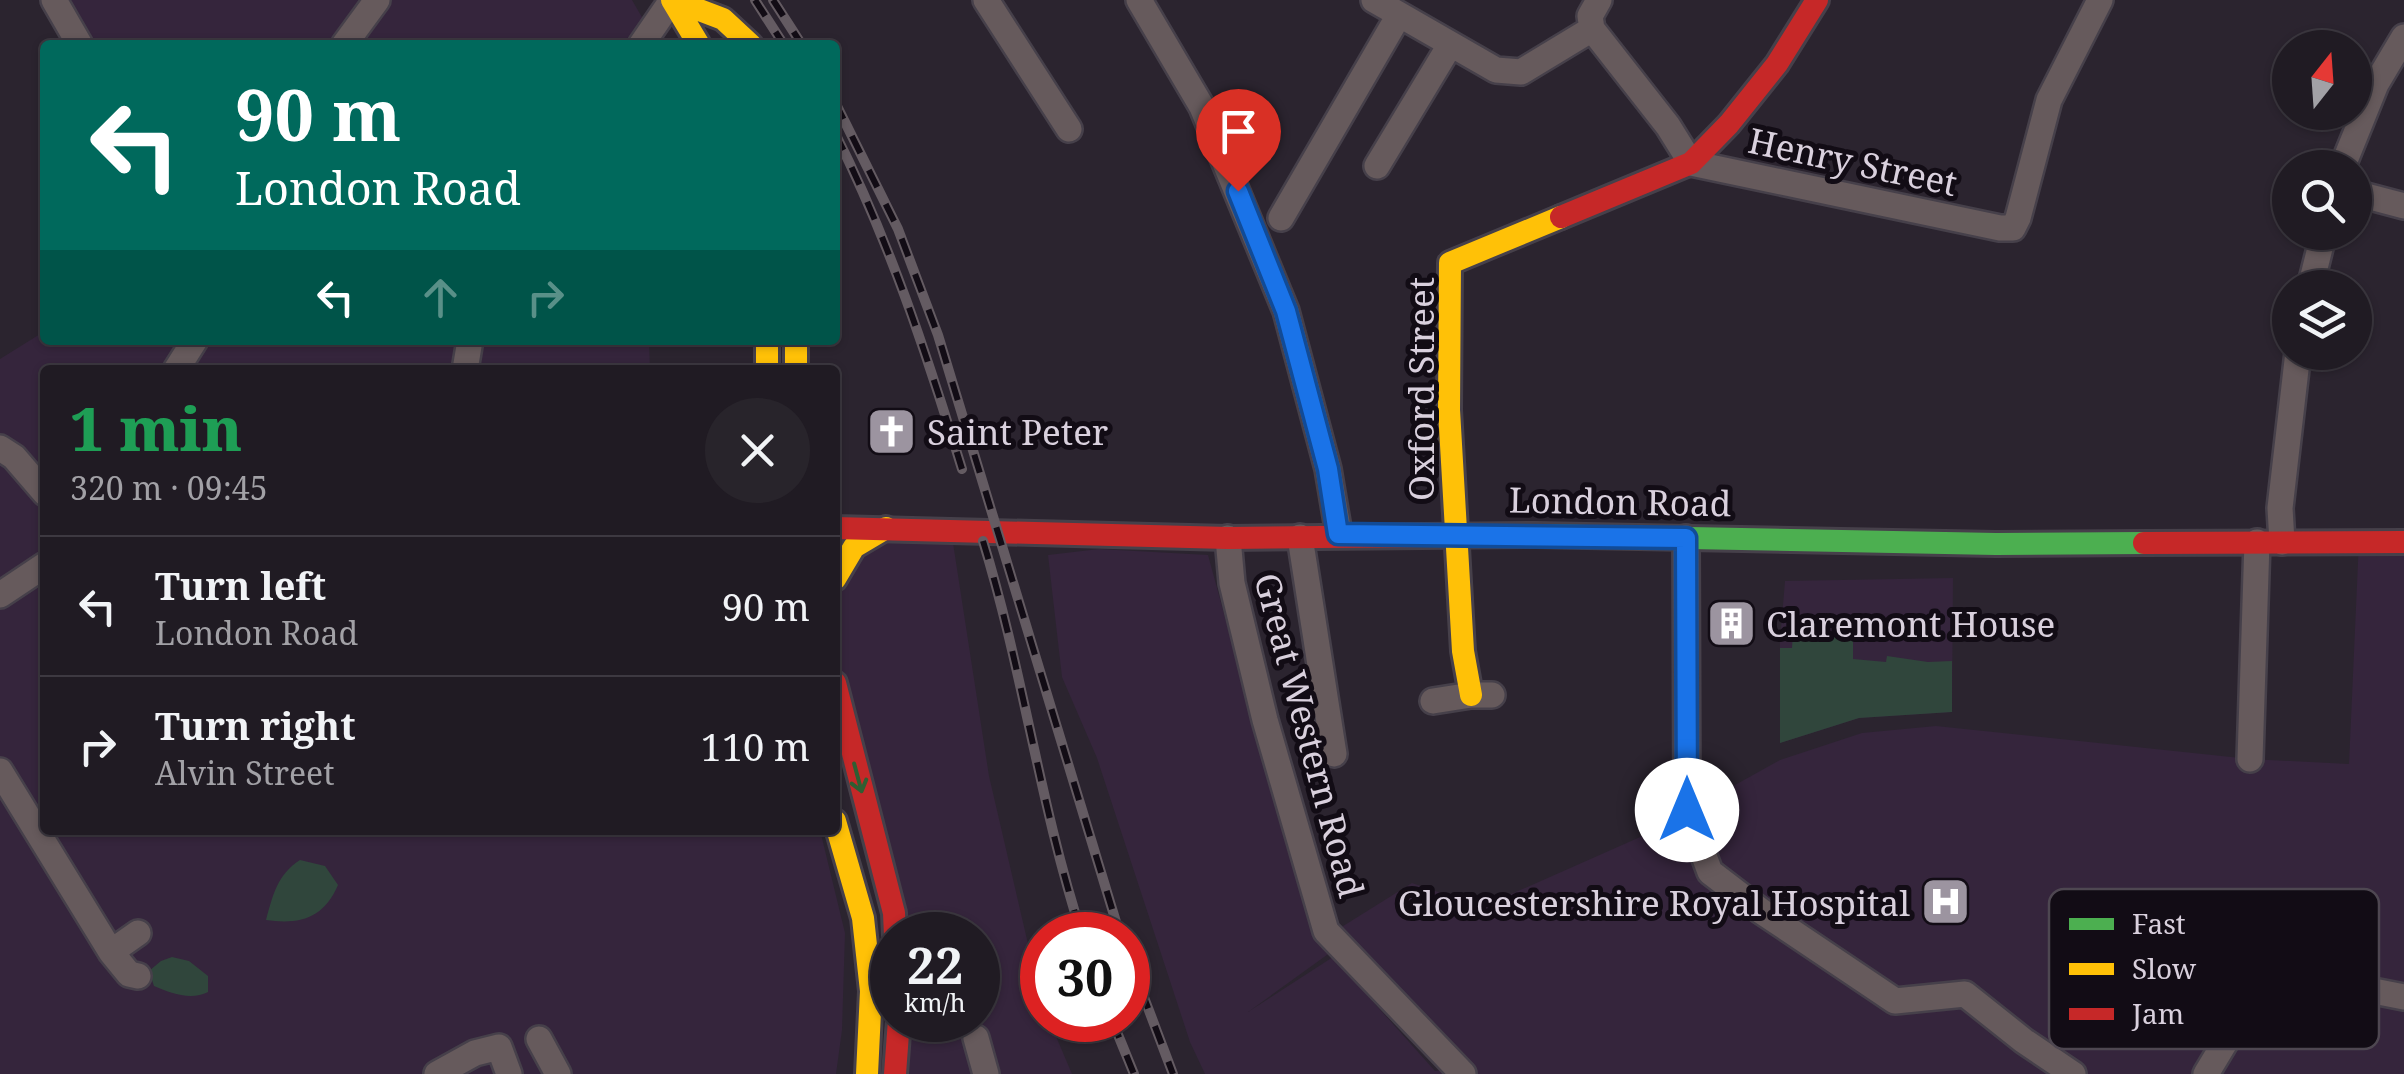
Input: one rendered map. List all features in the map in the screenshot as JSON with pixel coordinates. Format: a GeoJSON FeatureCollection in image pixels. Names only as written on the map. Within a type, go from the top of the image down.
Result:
{"type":"FeatureCollection","features":[{"type":"Feature","properties":{"kind":"main road"},"geometry":{"type":"LineString","coordinates":[[673,0],[693,40]]}},
{"type":"Feature","properties":{"kind":"main road"},"geometry":{"type":"LineString","coordinates":[[673,0],[723,18],[746,40]]}},
{"type":"Feature","properties":{"kind":"main road"},"geometry":{"type":"LineString","coordinates":[[1692,162],[1729,124],[1777,64],[1816,0]]}},
{"type":"Feature","properties":{"kind":"main road","name":"Oxford Street"},"geometry":{"type":"LineString","coordinates":[[1456,533],[1449,410],[1450,263],[1692,162]]}},
{"type":"Feature","properties":{"kind":"main road","name":"London Road"},"geometry":{"type":"LineString","coordinates":[[840,528],[1228,538],[1456,533],[1996,544],[2404,542]]}},
{"type":"Feature","properties":{"kind":"main road"},"geometry":{"type":"LineString","coordinates":[[840,566],[844,555],[860,540],[887,528]]}},
{"type":"Feature","properties":{"kind":"main road"},"geometry":{"type":"LineString","coordinates":[[1456,533],[1462,651],[1481,695]]}},
{"type":"Feature","properties":{"kind":"main road"},"geometry":{"type":"LineString","coordinates":[[840,702],[894,912]]}},
{"type":"Feature","properties":{"kind":"main road"},"geometry":{"type":"LineString","coordinates":[[839,835],[862,918],[870,991],[867,1074]]}},
{"type":"Feature","properties":{"kind":"main road"},"geometry":{"type":"LineString","coordinates":[[895,1074],[898,1042]]}},
{"type":"Feature","properties":{"kind":"street"},"geometry":{"type":"LineString","coordinates":[[54,0],[77,40]]}},
{"type":"Feature","properties":{"kind":"street"},"geometry":{"type":"LineString","coordinates":[[348,40],[377,0]]}},
{"type":"Feature","properties":{"kind":"street"},"geometry":{"type":"LineString","coordinates":[[645,40],[673,0]]}},
{"type":"Feature","properties":{"kind":"street"},"geometry":{"type":"LineString","coordinates":[[986,0],[1069,129]]}},
{"type":"Feature","properties":{"kind":"street"},"geometry":{"type":"LineString","coordinates":[[1139,0],[1202,107],[1286,311],[1328,469],[1338,534]]}},
{"type":"Feature","properties":{"kind":"street"},"geometry":{"type":"LineString","coordinates":[[1374,0],[1496,70],[1521,72],[1592,28]]}},
{"type":"Feature","properties":{"kind":"street"},"geometry":{"type":"LineString","coordinates":[[1598,0],[1590,16],[1592,28],[1692,162]]}},
{"type":"Feature","properties":{"kind":"street","name":"Henry Street"},"geometry":{"type":"LineString","coordinates":[[1692,162],[2013,228],[2049,100],[2100,0]]}},
{"type":"Feature","properties":{"kind":"street"},"geometry":{"type":"LineString","coordinates":[[1281,218],[1399,15]]}},
{"type":"Feature","properties":{"kind":"street"},"geometry":{"type":"LineString","coordinates":[[2349,150],[2376,84],[2404,37]]}},
{"type":"Feature","properties":{"kind":"street"},"geometry":{"type":"LineString","coordinates":[[1377,166],[1450,45]]}},
{"type":"Feature","properties":{"kind":"street"},"geometry":{"type":"LineString","coordinates":[[2372,197],[2404,206]]}},
{"type":"Feature","properties":{"kind":"street"},"geometry":{"type":"LineString","coordinates":[[2250,759],[2270,542],[2280,508],[2296,370]]}},
{"type":"Feature","properties":{"kind":"street"},"geometry":{"type":"LineString","coordinates":[[0,448],[14,457],[40,487]]}},
{"type":"Feature","properties":{"kind":"street"},"geometry":{"type":"LineString","coordinates":[[1300,537],[1334,754]]}},
{"type":"Feature","properties":{"kind":"street","name":"Great Western Road"},"geometry":{"type":"LineString","coordinates":[[1228,538],[1232,583],[1265,720],[1326,931],[1463,1074]]}},
{"type":"Feature","properties":{"kind":"street"},"geometry":{"type":"LineString","coordinates":[[1686,538],[1687,810],[1710,872],[1896,1001],[1965,994],[2024,1042],[2073,1074]]}},
{"type":"Feature","properties":{"kind":"street"},"geometry":{"type":"LineString","coordinates":[[0,595],[40,568]]}},
{"type":"Feature","properties":{"kind":"street"},"geometry":{"type":"LineString","coordinates":[[1433,702],[1481,695]]}},
{"type":"Feature","properties":{"kind":"street"},"geometry":{"type":"LineString","coordinates":[[0,770],[110,952],[129,974],[138,976]]}},
{"type":"Feature","properties":{"kind":"street"},"geometry":{"type":"LineString","coordinates":[[110,952],[138,933]]}},
{"type":"Feature","properties":{"kind":"street"},"geometry":{"type":"LineString","coordinates":[[2379,992],[2404,997]]}},
{"type":"Feature","properties":{"kind":"street"},"geometry":{"type":"LineString","coordinates":[[539,1039],[558,1074]]}},
{"type":"Feature","properties":{"kind":"street"},"geometry":{"type":"LineString","coordinates":[[977,1042],[986,1074]]}},
{"type":"Feature","properties":{"kind":"street"},"geometry":{"type":"LineString","coordinates":[[437,1074],[475,1053],[499,1047],[509,1074]]}},
{"type":"Feature","properties":{"kind":"street"},"geometry":{"type":"LineString","coordinates":[[2206,1074],[2221,1049]]}},
{"type":"Feature","properties":{"kind":"shaded area"},"geometry":{"type":"Polygon","coordinates":[[[66,0],[632,0],[655,40],[90,40],[66,0]]]}},
{"type":"Feature","properties":{"kind":"shaded area"},"geometry":{"type":"Polygon","coordinates":[[[40,334],[40,345],[649,345],[650,365],[40,365],[40,835],[821,835],[845,933],[842,1030],[836,1074],[0,1074],[0,359],[40,334]]]}},
{"type":"Feature","properties":{"kind":"shaded area"},"geometry":{"type":"Polygon","coordinates":[[[840,528],[951,530],[989,776],[1021,912],[1020,1042],[1058,1042],[1072,1074],[895,1074],[897,1042],[1000,1042],[1000,912],[890,912],[840,704],[840,528]]]}},
{"type":"Feature","properties":{"kind":"shaded area","name":"Gloucestershire Royal Hospital"},"geometry":{"type":"Polygon","coordinates":[[[2359,540],[2404,542],[2404,1074],[1205,1074],[1190,1042],[1097,758],[1062,677],[1048,555],[1099,549],[1208,555],[1273,793],[1318,934],[1331,952],[1248,1012],[1333,957],[1435,1071],[1457,1068],[1458,1049],[1340,928],[1412,883],[1473,904],[1500,899],[1647,834],[1780,760],[1862,733],[1936,726],[2250,759],[2349,764],[2359,540]]]}},
{"type":"Feature","properties":{"kind":"shaded area"},"geometry":{"type":"Polygon","coordinates":[[[1953,578],[1952,712],[1859,718],[1780,743],[1780,641],[1785,581],[1953,578]]]}},
{"type":"Feature","properties":{"kind":"green space"},"geometry":{"type":"Polygon","coordinates":[[[1853,630],[1853,659],[1886,662],[1887,656],[1952,661],[1952,712],[1859,718],[1780,743],[1780,648],[1792,648],[1793,633],[1853,630]]]}},
{"type":"Feature","properties":{"kind":"green space"},"geometry":{"type":"Polygon","coordinates":[[[300,860],[325,866],[338,885],[332,896],[310,917],[266,920],[281,879],[300,860]]]}},
{"type":"Feature","properties":{"kind":"green space"},"geometry":{"type":"Polygon","coordinates":[[[172,957],[189,961],[208,976],[208,992],[188,996],[154,986],[149,971],[172,957]]]}},
{"type":"Feature","properties":{"kind":"railway"},"geometry":{"type":"LineString","coordinates":[[755,0],[781,40]]}},
{"type":"Feature","properties":{"kind":"railway"},"geometry":{"type":"LineString","coordinates":[[773,0],[799,40]]}},
{"type":"Feature","properties":{"kind":"railway"},"geometry":{"type":"LineString","coordinates":[[840,112],[898,229],[938,335],[1113,912]]}},
{"type":"Feature","properties":{"kind":"railway"},"geometry":{"type":"LineString","coordinates":[[840,144],[906,298],[962,469]]}},
{"type":"Feature","properties":{"kind":"railway"},"geometry":{"type":"LineString","coordinates":[[983,541],[1075,912]]}},
{"type":"Feature","properties":{"kind":"railway"},"geometry":{"type":"LineString","coordinates":[[1150,1013],[1173,1074]]}},
{"type":"Feature","properties":{"kind":"railway"},"geometry":{"type":"LineString","coordinates":[[1121,1042],[1134,1074]]}},
{"type":"Feature","properties":{"kind":"traffic: fast"},"geometry":{"type":"LineString","coordinates":[[1535,535],[2144,543]]}},
{"type":"Feature","properties":{"kind":"traffic: slow"},"geometry":{"type":"LineString","coordinates":[[672,0],[696,40]]}},
{"type":"Feature","properties":{"kind":"traffic: slow"},"geometry":{"type":"LineString","coordinates":[[673,0],[723,19],[746,40]]}},
{"type":"Feature","properties":{"kind":"traffic: slow"},"geometry":{"type":"LineString","coordinates":[[1471,695],[1463,651],[1449,410],[1450,263],[1561,217]]}},
{"type":"Feature","properties":{"kind":"traffic: slow"},"geometry":{"type":"LineString","coordinates":[[767,345],[767,365]]}},
{"type":"Feature","properties":{"kind":"traffic: slow"},"geometry":{"type":"LineString","coordinates":[[796,345],[796,365]]}},
{"type":"Feature","properties":{"kind":"traffic: slow"},"geometry":{"type":"LineString","coordinates":[[840,571],[854,547],[886,528]]}},
{"type":"Feature","properties":{"kind":"traffic: slow"},"geometry":{"type":"LineString","coordinates":[[839,835],[863,918],[871,991],[867,1074]]}},
{"type":"Feature","properties":{"kind":"traffic: jam"},"geometry":{"type":"LineString","coordinates":[[1561,217],[1691,163],[1729,124],[1777,64],[1817,0]]}},
{"type":"Feature","properties":{"kind":"traffic: jam"},"geometry":{"type":"LineString","coordinates":[[840,528],[1228,538],[1535,535]]}},
{"type":"Feature","properties":{"kind":"traffic: jam"},"geometry":{"type":"LineString","coordinates":[[2144,543],[2404,542]]}},
{"type":"Feature","properties":{"kind":"traffic: jam"},"geometry":{"type":"LineString","coordinates":[[840,702],[894,912]]}},
{"type":"Feature","properties":{"kind":"traffic: jam"},"geometry":{"type":"LineString","coordinates":[[895,1074],[897,1042]]}},
{"type":"Feature","properties":{"kind":"place","name":"Saint Peter"},"geometry":{"type":"Point","coordinates":[892,431]}},
{"type":"Feature","properties":{"kind":"place","name":"Claremont House"},"geometry":{"type":"Point","coordinates":[1731,623]}},
{"type":"Feature","properties":{"kind":"place","name":"Gloucestershire Royal Hospital"},"geometry":{"type":"Point","coordinates":[1945,902]}},
{"type":"Feature","properties":{"kind":"route"},"geometry":{"type":"LineString","coordinates":[[1238,191],[1286,311],[1328,469],[1338,534],[1686,538],[1687,810]]}}]}
